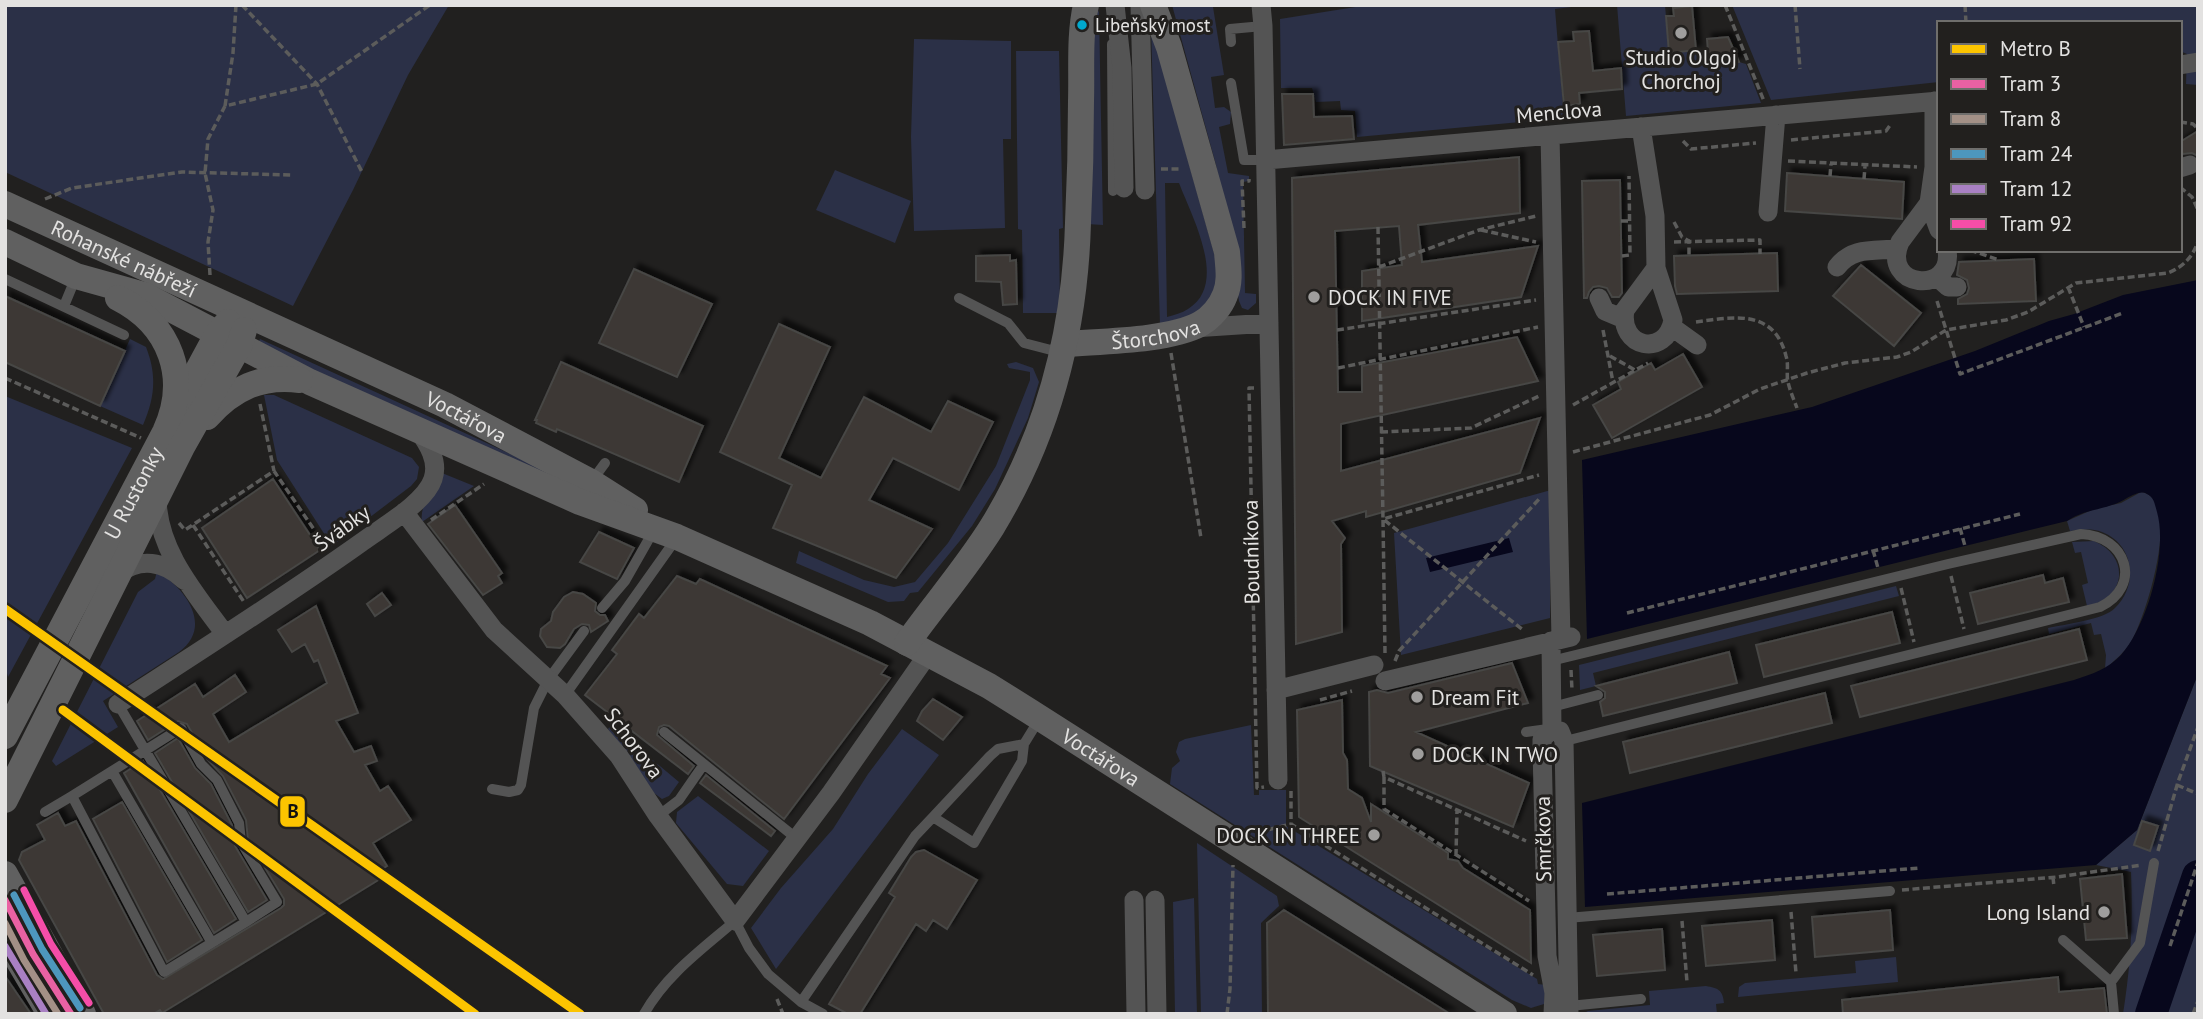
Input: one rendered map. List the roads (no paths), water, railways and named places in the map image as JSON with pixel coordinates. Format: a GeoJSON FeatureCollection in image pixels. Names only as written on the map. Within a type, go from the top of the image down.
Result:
{"type":"FeatureCollection","features":[{"type":"Feature","properties":{"kind":"main road"},"geometry":{"type":"LineString","coordinates":[[918,648],[1006,502],[1037,438],[1065,344],[1074,290],[1078,238],[1082,25],[1086,5]]}},
{"type":"Feature","properties":{"kind":"main road"},"geometry":{"type":"LineString","coordinates":[[1153,5],[1169,47],[1227,251],[1229,274],[1225,295],[1215,312],[1202,323],[1179,331]]}},
{"type":"Feature","properties":{"kind":"main road","name":"Rohanské nábřeží"},"geometry":{"type":"LineString","coordinates":[[5,204],[244,314]]}},
{"type":"Feature","properties":{"kind":"main road","name":"Rohanské nábřeží"},"geometry":{"type":"LineString","coordinates":[[5,242],[76,276],[144,295],[229,339]]}},
{"type":"Feature","properties":{"kind":"main road","name":"U Rustonky"},"geometry":{"type":"LineString","coordinates":[[7,731],[163,438],[174,408],[176,382],[172,360],[159,330],[145,314],[76,276]]}},
{"type":"Feature","properties":{"kind":"main road"},"geometry":{"type":"LineString","coordinates":[[163,438],[229,339],[229,321],[244,314]]}},
{"type":"Feature","properties":{"kind":"main road","name":"Voctářova"},"geometry":{"type":"LineString","coordinates":[[244,314],[598,473],[666,533]]}},
{"type":"Feature","properties":{"kind":"main road","name":"Štorchova"},"geometry":{"type":"LineString","coordinates":[[1065,344],[1179,331]]}},
{"type":"Feature","properties":{"kind":"main road","name":"Voctářova"},"geometry":{"type":"LineString","coordinates":[[229,339],[310,382],[580,502],[666,533],[870,623],[918,648],[1041,718],[1504,1014]]}},
{"type":"Feature","properties":{"kind":"main road"},"geometry":{"type":"LineString","coordinates":[[163,438],[215,408],[248,384],[283,378],[310,382]]}},
{"type":"Feature","properties":{"kind":"main road","name":"U Rustonky"},"geometry":{"type":"LineString","coordinates":[[5,800],[118,574],[166,506],[163,438]]}},
{"type":"Feature","properties":{"kind":"main road"},"geometry":{"type":"LineString","coordinates":[[5,874],[83,1014]]}},
{"type":"Feature","properties":{"kind":"main road"},"geometry":{"type":"LineString","coordinates":[[9,950],[50,1014]]}},
{"type":"Feature","properties":{"kind":"street"},"geometry":{"type":"LineString","coordinates":[[1114,5],[1122,68],[1119,189]]}},
{"type":"Feature","properties":{"kind":"street"},"geometry":{"type":"LineString","coordinates":[[1140,5],[1145,190]]}},
{"type":"Feature","properties":{"kind":"street"},"geometry":{"type":"LineString","coordinates":[[1261,5],[1264,26],[1269,323]]}},
{"type":"Feature","properties":{"kind":"street"},"geometry":{"type":"LineString","coordinates":[[1936,101],[1934,167],[1929,203],[1896,249],[1896,258],[1902,273],[1916,281],[1933,279],[1948,287],[1957,287]]}},
{"type":"Feature","properties":{"kind":"street","name":"Menclova"},"geometry":{"type":"LineString","coordinates":[[1266,160],[1936,101]]}},
{"type":"Feature","properties":{"kind":"street"},"geometry":{"type":"LineString","coordinates":[[1768,212],[1773,116]]}},
{"type":"Feature","properties":{"kind":"street"},"geometry":{"type":"LineString","coordinates":[[1641,127],[1656,216],[1656,268],[1672,323],[1697,345]]}},
{"type":"Feature","properties":{"kind":"street","name":"Smrčkova"},"geometry":{"type":"LineString","coordinates":[[1550,135],[1559,474],[1552,729],[1542,739],[1547,956],[1554,993],[1564,1011]]}},
{"type":"Feature","properties":{"kind":"street"},"geometry":{"type":"LineString","coordinates":[[1929,203],[1937,225]]}},
{"type":"Feature","properties":{"kind":"street"},"geometry":{"type":"LineString","coordinates":[[1837,267],[1844,257],[1857,252],[1896,249]]}},
{"type":"Feature","properties":{"kind":"street"},"geometry":{"type":"LineString","coordinates":[[1933,279],[1946,264],[1947,252]]}},
{"type":"Feature","properties":{"kind":"street"},"geometry":{"type":"LineString","coordinates":[[1656,268],[1625,310],[1628,333],[1640,343],[1656,343],[1662,340],[1672,323]]}},
{"type":"Feature","properties":{"kind":"street"},"geometry":{"type":"LineString","coordinates":[[1602,304],[1624,318]]}},
{"type":"Feature","properties":{"kind":"street","name":"Štorchova"},"geometry":{"type":"LineString","coordinates":[[1179,331],[1269,323]]}},
{"type":"Feature","properties":{"kind":"street","name":"Boudníkova"},"geometry":{"type":"LineString","coordinates":[[1269,323],[1276,690],[1284,784]]}},
{"type":"Feature","properties":{"kind":"street","name":"Švábky"},"geometry":{"type":"LineString","coordinates":[[118,704],[326,568],[404,512],[433,480],[435,466],[432,454],[418,430]]}},
{"type":"Feature","properties":{"kind":"street"},"geometry":{"type":"LineString","coordinates":[[166,506],[161,531],[189,586]]}},
{"type":"Feature","properties":{"kind":"street","name":"Schorova"},"geometry":{"type":"LineString","coordinates":[[404,512],[494,630],[588,718],[619,756],[658,816],[735,921]]}},
{"type":"Feature","properties":{"kind":"street"},"geometry":{"type":"LineString","coordinates":[[118,574],[138,563],[153,563],[176,573],[225,634]]}},
{"type":"Feature","properties":{"kind":"street"},"geometry":{"type":"LineString","coordinates":[[1276,690],[1553,645]]}},
{"type":"Feature","properties":{"kind":"street"},"geometry":{"type":"LineString","coordinates":[[735,921],[796,838],[918,648]]}},
{"type":"Feature","properties":{"kind":"street","name":"Smrčkova"},"geometry":{"type":"LineString","coordinates":[[1552,729],[1560,731],[1564,741],[1568,955],[1564,1011]]}},
{"type":"Feature","properties":{"kind":"street"},"geometry":{"type":"LineString","coordinates":[[1134,904],[1136,1014]]}},
{"type":"Feature","properties":{"kind":"street"},"geometry":{"type":"LineString","coordinates":[[1155,904],[1157,1014]]}},
{"type":"Feature","properties":{"kind":"street"},"geometry":{"type":"LineString","coordinates":[[1547,956],[1568,955]]}},
{"type":"Feature","properties":{"kind":"lane"},"geometry":{"type":"LineString","coordinates":[[1231,42],[1230,29],[1264,26]]}},
{"type":"Feature","properties":{"kind":"lane"},"geometry":{"type":"LineString","coordinates":[[1231,83],[1244,160],[1266,160]]}},
{"type":"Feature","properties":{"kind":"lane"},"geometry":{"type":"LineString","coordinates":[[64,306],[76,276]]}},
{"type":"Feature","properties":{"kind":"lane"},"geometry":{"type":"LineString","coordinates":[[5,279],[124,335]]}},
{"type":"Feature","properties":{"kind":"lane"},"geometry":{"type":"LineString","coordinates":[[959,298],[1008,323],[1024,343],[1051,350],[1065,344]]}},
{"type":"Feature","properties":{"kind":"lane"},"geometry":{"type":"LineString","coordinates":[[602,608],[666,533]]}},
{"type":"Feature","properties":{"kind":"lane"},"geometry":{"type":"LineString","coordinates":[[565,695],[666,533]]}},
{"type":"Feature","properties":{"kind":"lane"},"geometry":{"type":"LineString","coordinates":[[1553,645],[1898,576],[2071,536],[2090,534],[2111,543],[2123,558],[2124,573],[2118,594],[2111,602],[2100,607],[1573,739]]}},
{"type":"Feature","properties":{"kind":"lane"},"geometry":{"type":"LineString","coordinates":[[492,789],[509,792],[518,790],[521,785],[534,708],[548,680],[584,631]]}},
{"type":"Feature","properties":{"kind":"lane"},"geometry":{"type":"LineString","coordinates":[[1552,707],[1598,695]]}},
{"type":"Feature","properties":{"kind":"lane"},"geometry":{"type":"LineString","coordinates":[[118,704],[247,922]]}},
{"type":"Feature","properties":{"kind":"lane"},"geometry":{"type":"LineString","coordinates":[[933,817],[974,842],[1022,761],[1024,744],[1041,718]]}},
{"type":"Feature","properties":{"kind":"lane"},"geometry":{"type":"LineString","coordinates":[[45,812],[181,728],[201,764],[217,780],[239,823],[241,842],[277,902],[164,972],[72,796]]}},
{"type":"Feature","properties":{"kind":"lane"},"geometry":{"type":"LineString","coordinates":[[1526,732],[1552,729]]}},
{"type":"Feature","properties":{"kind":"lane"},"geometry":{"type":"LineString","coordinates":[[664,732],[796,838]]}},
{"type":"Feature","properties":{"kind":"lane"},"geometry":{"type":"LineString","coordinates":[[801,1002],[915,836],[989,756],[998,749],[1024,744]]}},
{"type":"Feature","properties":{"kind":"lane"},"geometry":{"type":"LineString","coordinates":[[658,816],[679,800],[704,764]]}},
{"type":"Feature","properties":{"kind":"lane"},"geometry":{"type":"LineString","coordinates":[[112,771],[212,943]]}},
{"type":"Feature","properties":{"kind":"lane"},"geometry":{"type":"LineString","coordinates":[[2114,1014],[2112,982],[2140,943],[2154,863]]}},
{"type":"Feature","properties":{"kind":"lane"},"geometry":{"type":"LineString","coordinates":[[1567,918],[1890,891]]}},
{"type":"Feature","properties":{"kind":"lane"},"geometry":{"type":"LineString","coordinates":[[1134,904],[1155,904]]}},
{"type":"Feature","properties":{"kind":"lane"},"geometry":{"type":"LineString","coordinates":[[645,1014],[655,995],[668,980],[735,921]]}},
{"type":"Feature","properties":{"kind":"lane","name":"Schorova"},"geometry":{"type":"LineString","coordinates":[[735,921],[749,948],[768,974],[801,1002],[823,1014]]}},
{"type":"Feature","properties":{"kind":"lane"},"geometry":{"type":"LineString","coordinates":[[2063,940],[2112,982]]}},
{"type":"Feature","properties":{"kind":"lane"},"geometry":{"type":"LineString","coordinates":[[1564,1011],[1641,999]]}},
{"type":"Feature","properties":{"kind":"waterway"},"geometry":{"type":"LineString","coordinates":[[2151,1014],[2198,876]]}},
{"type":"Feature","properties":{"kind":"metro line","name":"B"},"geometry":{"type":"LineString","coordinates":[[5,609],[580,1014]]}},
{"type":"Feature","properties":{"kind":"metro line","name":"B"},"geometry":{"type":"LineString","coordinates":[[63,710],[475,1014]]}},
{"type":"Feature","properties":{"kind":"tram line","name":"92"},"geometry":{"type":"LineString","coordinates":[[24,890],[51,944],[89,1003]]}},
{"type":"Feature","properties":{"kind":"tram line","name":"24"},"geometry":{"type":"LineString","coordinates":[[14,895],[42,949],[80,1008]]}},
{"type":"Feature","properties":{"kind":"tram line","name":"3"},"geometry":{"type":"LineString","coordinates":[[5,900],[33,954],[71,1014]]}},
{"type":"Feature","properties":{"kind":"tram line","name":"8"},"geometry":{"type":"LineString","coordinates":[[5,923],[24,960],[58,1014]]}},
{"type":"Feature","properties":{"kind":"tram line","name":"12"},"geometry":{"type":"LineString","coordinates":[[5,946],[46,1014]]}},
{"type":"Feature","properties":{"kind":"place","name":"Libeňský most"},"geometry":{"type":"Point","coordinates":[1082,25]}},
{"type":"Feature","properties":{"kind":"place","name":"Studio Olgoj Chorchoj"},"geometry":{"type":"Point","coordinates":[1681,33]}},
{"type":"Feature","properties":{"kind":"place","name":"DOCK IN FIVE"},"geometry":{"type":"Point","coordinates":[1314,297]}},
{"type":"Feature","properties":{"kind":"place","name":"Dream Fit"},"geometry":{"type":"Point","coordinates":[1417,697]}},
{"type":"Feature","properties":{"kind":"place","name":"DOCK IN TWO"},"geometry":{"type":"Point","coordinates":[1418,754]}},
{"type":"Feature","properties":{"kind":"place","name":"DOCK IN THREE"},"geometry":{"type":"Point","coordinates":[1374,835]}},
{"type":"Feature","properties":{"kind":"place","name":"Long Island"},"geometry":{"type":"Point","coordinates":[2104,912]}}]}
